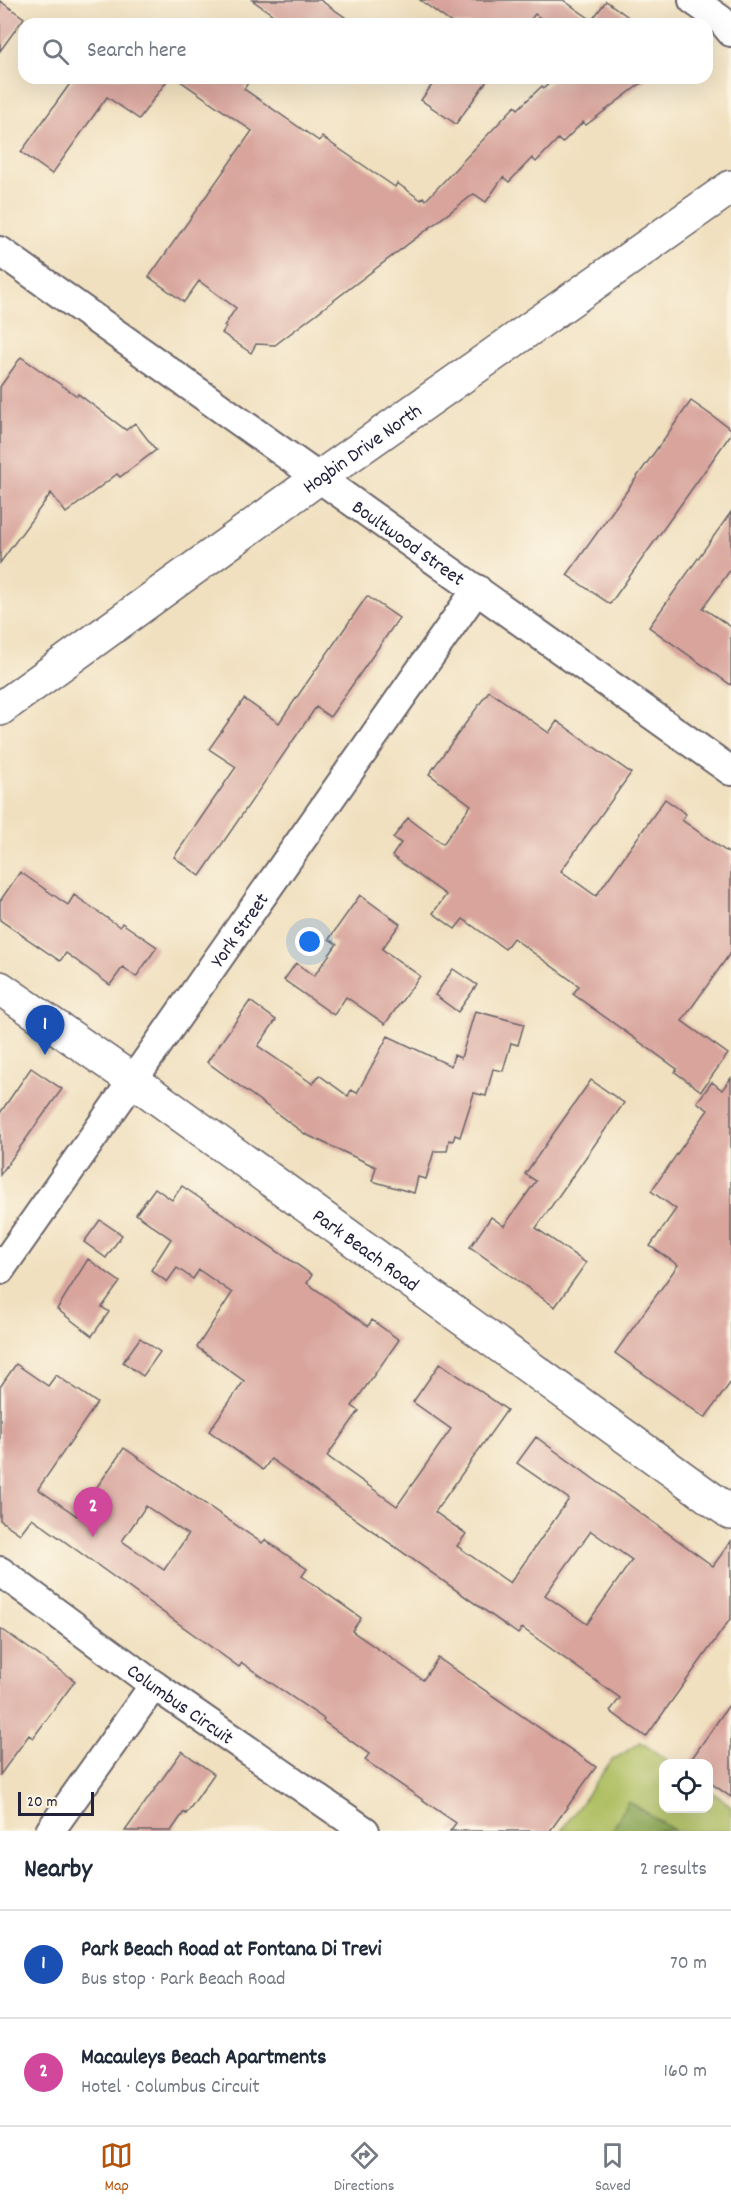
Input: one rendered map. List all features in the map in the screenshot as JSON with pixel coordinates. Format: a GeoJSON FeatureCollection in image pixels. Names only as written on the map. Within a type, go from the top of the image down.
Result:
{"type":"FeatureCollection","features":[{"type":"Feature","properties":{"kind":"street"},"geometry":{"type":"LineString","coordinates":[[693,0],[728,25]]}},
{"type":"Feature","properties":{"kind":"street","name":"Hogbin Drive North"},"geometry":{"type":"LineString","coordinates":[[0,709],[317,479],[729,186]]}},
{"type":"Feature","properties":{"kind":"street","name":"Boultwood Street"},"geometry":{"type":"LineString","coordinates":[[0,252],[731,771]]}},
{"type":"Feature","properties":{"kind":"street","name":"York Street"},"geometry":{"type":"LineString","coordinates":[[0,1270],[477,589]]}},
{"type":"Feature","properties":{"kind":"street","name":"Park Beach Road"},"geometry":{"type":"LineString","coordinates":[[0,988],[134,1081],[731,1513]]}},
{"type":"Feature","properties":{"kind":"street","name":"Columbus Circuit"},"geometry":{"type":"LineString","coordinates":[[0,1571],[154,1685],[365,1831]]}},
{"type":"Feature","properties":{"kind":"street"},"geometry":{"type":"LineString","coordinates":[[50,1831],[154,1685]]}},
{"type":"Feature","properties":{"kind":"green space"},"geometry":{"type":"Polygon","coordinates":[[[641,1742],[665,1759],[659,1759],[659,1813],[713,1813],[713,1793],[731,1806],[731,1831],[561,1831],[611,1761],[641,1742]]]}},
{"type":"Feature","properties":{"kind":"green space"},"geometry":{"type":"Polygon","coordinates":[[[628,1801],[675,1831],[612,1831],[628,1801]]]}},
{"type":"Feature","properties":{"kind":"building"},"geometry":{"type":"Polygon","coordinates":[[[252,0],[320,0],[346,18],[278,18],[252,0]]]}},
{"type":"Feature","properties":{"kind":"building"},"geometry":{"type":"Polygon","coordinates":[[[420,0],[563,0],[589,18],[541,18],[535,14],[532,18],[445,18],[420,0]]]}},
{"type":"Feature","properties":{"kind":"building"},"geometry":{"type":"Polygon","coordinates":[[[0,1],[24,18],[18,18],[18,26],[0,51],[0,1]]]}},
{"type":"Feature","properties":{"kind":"building"},"geometry":{"type":"Polygon","coordinates":[[[606,1],[630,18],[593,18],[606,1]]]}},
{"type":"Feature","properties":{"kind":"building"},"geometry":{"type":"Polygon","coordinates":[[[70,84],[165,84],[139,119],[107,97],[52,174],[21,152],[70,84]]]}},
{"type":"Feature","properties":{"kind":"building"},"geometry":{"type":"Polygon","coordinates":[[[185,84],[247,84],[244,89],[319,141],[322,137],[395,187],[397,183],[421,200],[423,197],[426,200],[515,106],[518,109],[542,86],[544,88],[549,84],[640,84],[586,125],[583,122],[562,143],[558,139],[536,162],[532,158],[509,182],[503,177],[486,202],[474,194],[275,345],[256,344],[251,353],[222,333],[236,308],[199,281],[184,302],[149,277],[252,131],[185,84]]]}},
{"type":"Feature","properties":{"kind":"building"},"geometry":{"type":"Polygon","coordinates":[[[433,84],[485,84],[456,124],[421,100],[433,84]]]}},
{"type":"Feature","properties":{"kind":"building"},"geometry":{"type":"Polygon","coordinates":[[[21,357],[77,396],[78,394],[126,430],[135,423],[156,450],[120,477],[117,474],[66,513],[51,493],[0,563],[0,387],[21,357]]]}},
{"type":"Feature","properties":{"kind":"building"},"geometry":{"type":"Polygon","coordinates":[[[691,401],[731,429],[731,434],[610,604],[567,575],[691,401]]]}},
{"type":"Feature","properties":{"kind":"building"},"geometry":{"type":"Polygon","coordinates":[[[731,512],[731,569],[703,608],[731,627],[731,685],[649,627],[731,512]]]}},
{"type":"Feature","properties":{"kind":"building"},"geometry":{"type":"Polygon","coordinates":[[[367,596],[399,618],[330,717],[316,707],[200,876],[174,857],[236,767],[209,749],[244,699],[279,723],[367,596]]]}},
{"type":"Feature","properties":{"kind":"building"},"geometry":{"type":"Polygon","coordinates":[[[489,691],[549,733],[557,721],[631,773],[561,871],[596,896],[665,799],[686,814],[682,820],[731,855],[731,952],[682,1021],[728,1054],[701,1091],[675,1072],[677,1069],[573,994],[579,986],[513,938],[505,949],[463,919],[455,929],[433,913],[446,895],[392,856],[401,843],[393,838],[408,818],[443,844],[471,805],[429,774],[489,691]]]}},
{"type":"Feature","properties":{"kind":"building"},"geometry":{"type":"Polygon","coordinates":[[[20,872],[68,905],[74,895],[120,927],[122,923],[157,947],[136,977],[123,967],[110,985],[66,953],[60,961],[0,920],[0,901],[20,872]]]}},
{"type":"Feature","properties":{"kind":"building"},"geometry":{"type":"Polygon","coordinates":[[[360,895],[400,924],[382,949],[420,976],[385,1024],[346,997],[334,1015],[284,980],[296,963],[314,976],[337,944],[329,939],[360,895]]]}},
{"type":"Feature","properties":{"kind":"building"},"geometry":{"type":"Polygon","coordinates":[[[453,969],[477,985],[458,1012],[435,995],[453,969]]]}},
{"type":"Feature","properties":{"kind":"building"},"geometry":{"type":"Polygon","coordinates":[[[250,1001],[276,1020],[258,1046],[313,1084],[319,1075],[348,1096],[351,1090],[357,1093],[388,1036],[451,1066],[454,1055],[461,1058],[475,1011],[524,1024],[518,1045],[511,1043],[503,1071],[493,1069],[486,1096],[474,1093],[460,1137],[455,1135],[453,1141],[449,1140],[447,1151],[434,1151],[426,1179],[418,1177],[414,1193],[372,1181],[376,1167],[305,1134],[207,1062],[250,1001]]]}},
{"type":"Feature","properties":{"kind":"building"},"geometry":{"type":"Polygon","coordinates":[[[31,1068],[62,1089],[0,1175],[0,1113],[31,1068]]]}},
{"type":"Feature","properties":{"kind":"building"},"geometry":{"type":"Polygon","coordinates":[[[731,1078],[731,1382],[705,1418],[615,1353],[678,1265],[650,1246],[676,1209],[651,1191],[708,1110],[697,1102],[712,1082],[722,1090],[731,1078]]]}},
{"type":"Feature","properties":{"kind":"building"},"geometry":{"type":"Polygon","coordinates":[[[591,1080],[624,1103],[536,1228],[586,1263],[555,1307],[470,1247],[491,1217],[504,1226],[536,1181],[525,1174],[591,1080]]]}},
{"type":"Feature","properties":{"kind":"building"},"geometry":{"type":"Polygon","coordinates":[[[182,1186],[312,1275],[307,1283],[368,1326],[372,1320],[399,1340],[352,1406],[359,1411],[327,1456],[397,1506],[451,1429],[413,1402],[440,1363],[507,1410],[435,1512],[466,1534],[457,1546],[510,1583],[569,1499],[517,1463],[536,1437],[713,1566],[731,1541],[731,1618],[646,1737],[610,1711],[620,1698],[522,1628],[518,1634],[271,1459],[263,1470],[209,1431],[244,1381],[197,1347],[232,1293],[199,1270],[193,1279],[177,1268],[167,1282],[151,1270],[171,1239],[136,1214],[155,1188],[172,1200],[182,1186]],[[591,1531],[545,1595],[587,1624],[632,1560],[591,1531]]]}},
{"type":"Feature","properties":{"kind":"building"},"geometry":{"type":"Polygon","coordinates":[[[100,1220],[122,1235],[106,1258],[84,1242],[100,1220]]]}},
{"type":"Feature","properties":{"kind":"building"},"geometry":{"type":"Polygon","coordinates":[[[88,1259],[120,1282],[102,1307],[109,1312],[92,1336],[57,1309],[88,1259]]]}},
{"type":"Feature","properties":{"kind":"building"},"geometry":{"type":"Polygon","coordinates":[[[140,1338],[160,1352],[143,1376],[123,1362],[140,1338]]]}},
{"type":"Feature","properties":{"kind":"building"},"geometry":{"type":"Polygon","coordinates":[[[16,1364],[48,1386],[56,1375],[97,1403],[38,1489],[77,1516],[124,1448],[262,1543],[265,1540],[307,1569],[302,1576],[361,1618],[352,1631],[423,1680],[438,1658],[596,1767],[550,1831],[450,1831],[456,1823],[365,1760],[369,1754],[323,1721],[324,1719],[242,1663],[239,1667],[32,1518],[20,1534],[0,1520],[0,1387],[16,1364]],[[146,1506],[122,1541],[164,1570],[188,1535],[146,1506]]]}},
{"type":"Feature","properties":{"kind":"building"},"geometry":{"type":"Polygon","coordinates":[[[0,1628],[75,1681],[33,1738],[29,1735],[0,1775],[0,1628]]]}},
{"type":"Feature","properties":{"kind":"building"},"geometry":{"type":"Polygon","coordinates":[[[731,1702],[731,1797],[713,1784],[713,1759],[691,1759],[731,1702]]]}},
{"type":"Feature","properties":{"kind":"building"},"geometry":{"type":"Polygon","coordinates":[[[182,1751],[214,1774],[186,1814],[184,1812],[171,1831],[125,1831],[182,1751]]]}},
{"type":"Feature","properties":{"kind":"place","name":"Park Beach Road at Fontana Di Trevi"},"geometry":{"type":"Point","coordinates":[45,1055]}},
{"type":"Feature","properties":{"kind":"place","name":"Macauleys Beach Apartments"},"geometry":{"type":"Point","coordinates":[93,1537]}}]}
